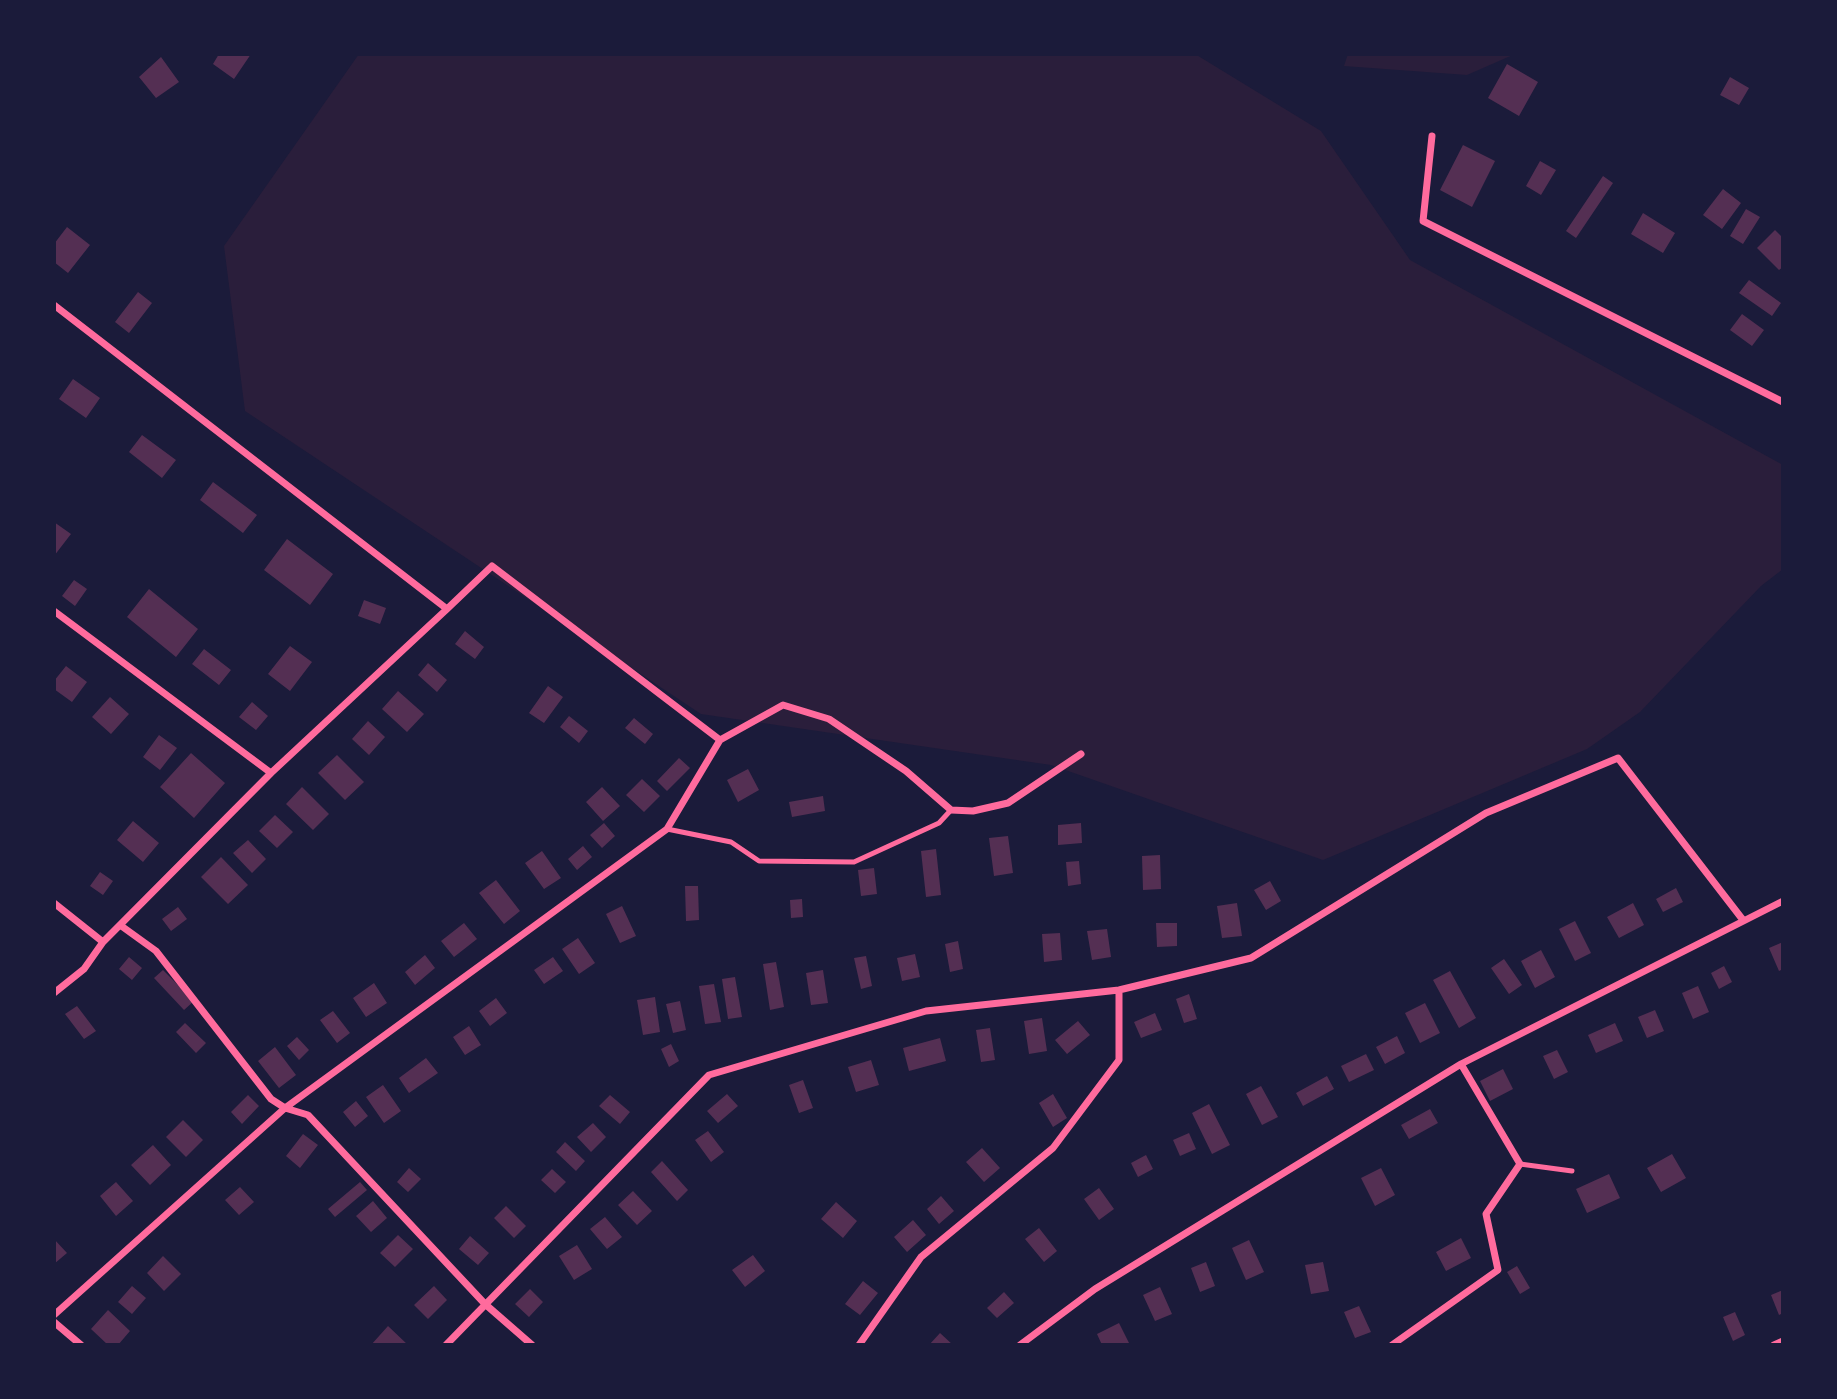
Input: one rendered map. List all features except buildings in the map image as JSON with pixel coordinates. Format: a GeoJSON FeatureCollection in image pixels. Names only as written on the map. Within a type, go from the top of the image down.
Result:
{"type":"FeatureCollection","features":[{"type":"Feature","properties":{"kind":"street"},"geometry":{"type":"LineString","coordinates":[[1432,136],[1423,220],[1783,402]]}},
{"type":"Feature","properties":{"kind":"street"},"geometry":{"type":"LineString","coordinates":[[54,305],[447,609]]}},
{"type":"Feature","properties":{"kind":"street"},"geometry":{"type":"LineString","coordinates":[[54,993],[84,969],[103,942],[271,773],[492,566],[720,740]]}},
{"type":"Feature","properties":{"kind":"street"},"geometry":{"type":"LineString","coordinates":[[54,611],[271,773]]}},
{"type":"Feature","properties":{"kind":"street"},"geometry":{"type":"LineString","coordinates":[[54,1315],[285,1108],[667,829],[720,740],[783,705],[840,727],[906,771],[951,810],[973,811],[1008,803],[1081,754]]}},
{"type":"Feature","properties":{"kind":"street"},"geometry":{"type":"LineString","coordinates":[[446,1345],[709,1075],[926,1011],[1119,990],[1251,958],[1486,813],[1618,758],[1743,920]]}},
{"type":"Feature","properties":{"kind":"street"},"geometry":{"type":"LineString","coordinates":[[1020,1345],[1095,1289],[1461,1065],[1783,901]]}},
{"type":"Feature","properties":{"kind":"street"},"geometry":{"type":"LineString","coordinates":[[54,903],[103,942]]}},
{"type":"Feature","properties":{"kind":"street"},"geometry":{"type":"LineString","coordinates":[[120,925],[156,951],[271,1099],[285,1108],[309,1115],[485,1304],[532,1345]]}},
{"type":"Feature","properties":{"kind":"street"},"geometry":{"type":"LineString","coordinates":[[859,1345],[921,1257],[1053,1148],[1119,1060],[1119,990]]}},
{"type":"Feature","properties":{"kind":"street"},"geometry":{"type":"LineString","coordinates":[[1392,1345],[1498,1270],[1486,1214],[1520,1164],[1461,1065]]}},
{"type":"Feature","properties":{"kind":"street"},"geometry":{"type":"LineString","coordinates":[[54,1322],[81,1345]]}},
{"type":"Feature","properties":{"kind":"street"},"geometry":{"type":"LineString","coordinates":[[1774,1345],[1783,1341]]}},
{"type":"Feature","properties":{"kind":"lane"},"geometry":{"type":"LineString","coordinates":[[667,829],[731,842],[759,861],[854,862],[939,823],[951,810]]}},
{"type":"Feature","properties":{"kind":"lane"},"geometry":{"type":"LineString","coordinates":[[1520,1164],[1572,1171]]}},
{"type":"Feature","properties":{"kind":"shaded area"},"geometry":{"type":"Polygon","coordinates":[[[359,54],[1195,54],[1321,131],[1410,260],[1783,465],[1783,569],[1761,586],[1640,712],[1587,749],[1323,860],[1051,765],[701,714],[245,411],[224,246],[359,54]]]}},
{"type":"Feature","properties":{"kind":"shaded area"},"geometry":{"type":"Polygon","coordinates":[[[1348,54],[1515,54],[1467,75],[1344,66],[1348,54]]]}}]}
